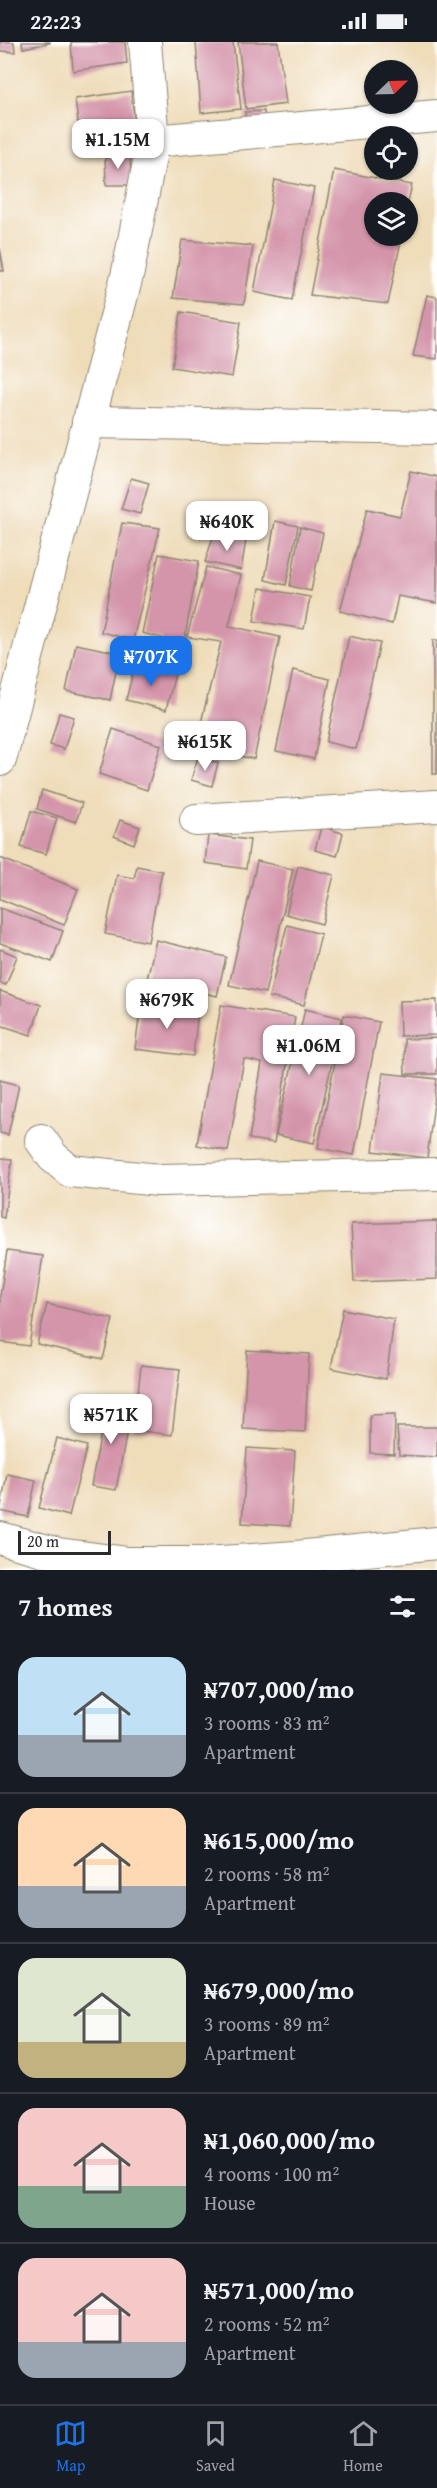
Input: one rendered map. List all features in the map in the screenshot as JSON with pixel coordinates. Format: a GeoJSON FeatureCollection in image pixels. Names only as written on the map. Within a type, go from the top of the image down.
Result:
{"type":"FeatureCollection","features":[{"type":"Feature","properties":{"kind":"street"},"geometry":{"type":"LineString","coordinates":[[0,760],[128,272],[153,141],[146,42]]}},
{"type":"Feature","properties":{"kind":"street"},"geometry":{"type":"LineString","coordinates":[[153,141],[437,116]]}},
{"type":"Feature","properties":{"kind":"street"},"geometry":{"type":"LineString","coordinates":[[88,422],[437,428]]}},
{"type":"Feature","properties":{"kind":"street"},"geometry":{"type":"LineString","coordinates":[[196,820],[437,806]]}},
{"type":"Feature","properties":{"kind":"street"},"geometry":{"type":"LineString","coordinates":[[41,1140],[53,1157],[70,1171],[149,1179],[437,1174]]}},
{"type":"Feature","properties":{"kind":"street"},"geometry":{"type":"LineString","coordinates":[[0,1538],[58,1554],[128,1563],[205,1563],[296,1557],[437,1543]]}},
{"type":"Feature","properties":{"kind":"building"},"geometry":{"type":"Polygon","coordinates":[[[0,42],[14,42],[15,52],[0,51],[0,42]]]}},
{"type":"Feature","properties":{"kind":"building"},"geometry":{"type":"Polygon","coordinates":[[[22,42],[50,42],[50,43],[23,48],[22,42]]]}},
{"type":"Feature","properties":{"kind":"building"},"geometry":{"type":"Polygon","coordinates":[[[71,42],[125,42],[127,63],[73,71],[71,42]]]}},
{"type":"Feature","properties":{"kind":"building"},"geometry":{"type":"Polygon","coordinates":[[[196,42],[233,42],[241,109],[201,113],[196,42]]]}},
{"type":"Feature","properties":{"kind":"building"},"geometry":{"type":"Polygon","coordinates":[[[238,42],[278,42],[286,104],[246,109],[238,42]]]}},
{"type":"Feature","properties":{"kind":"building"},"geometry":{"type":"Polygon","coordinates":[[[131,91],[136,132],[80,139],[75,99],[131,91]]]}},
{"type":"Feature","properties":{"kind":"building"},"geometry":{"type":"Polygon","coordinates":[[[264,111],[265,129],[246,131],[245,112],[264,111]]]}},
{"type":"Feature","properties":{"kind":"building"},"geometry":{"type":"Polygon","coordinates":[[[105,155],[130,155],[131,185],[106,185],[105,155]]]}},
{"type":"Feature","properties":{"kind":"building"},"geometry":{"type":"Polygon","coordinates":[[[334,170],[364,176],[364,180],[386,180],[412,185],[410,192],[364,192],[364,246],[400,246],[388,304],[310,295],[334,170]]]}},
{"type":"Feature","properties":{"kind":"building"},"geometry":{"type":"Polygon","coordinates":[[[275,180],[314,188],[292,300],[254,292],[275,180]]]}},
{"type":"Feature","properties":{"kind":"building"},"geometry":{"type":"Polygon","coordinates":[[[182,240],[253,246],[244,304],[173,298],[182,240]]]}},
{"type":"Feature","properties":{"kind":"building"},"geometry":{"type":"Polygon","coordinates":[[[0,248],[4,271],[0,271],[0,248]]]}},
{"type":"Feature","properties":{"kind":"building"},"geometry":{"type":"Polygon","coordinates":[[[427,295],[437,297],[437,359],[413,356],[427,295]]]}},
{"type":"Feature","properties":{"kind":"building"},"geometry":{"type":"Polygon","coordinates":[[[181,312],[241,322],[232,377],[172,367],[181,312]]]}},
{"type":"Feature","properties":{"kind":"building"},"geometry":{"type":"Polygon","coordinates":[[[411,471],[437,477],[437,603],[398,596],[392,624],[340,611],[367,509],[400,516],[411,471]]]}},
{"type":"Feature","properties":{"kind":"building"},"geometry":{"type":"Polygon","coordinates":[[[131,478],[149,483],[140,514],[121,509],[131,478]]]}},
{"type":"Feature","properties":{"kind":"building"},"geometry":{"type":"Polygon","coordinates":[[[275,521],[298,526],[286,585],[265,580],[275,521]]]}},
{"type":"Feature","properties":{"kind":"building"},"geometry":{"type":"Polygon","coordinates":[[[122,523],[160,528],[133,640],[101,632],[122,523]]]}},
{"type":"Feature","properties":{"kind":"building"},"geometry":{"type":"Polygon","coordinates":[[[300,527],[323,533],[311,591],[290,586],[300,527]]]}},
{"type":"Feature","properties":{"kind":"building"},"geometry":{"type":"Polygon","coordinates":[[[214,534],[246,540],[241,570],[205,562],[214,534]]]}},
{"type":"Feature","properties":{"kind":"building"},"geometry":{"type":"Polygon","coordinates":[[[159,554],[199,561],[180,664],[160,655],[162,638],[142,633],[159,554]]]}},
{"type":"Feature","properties":{"kind":"building"},"geometry":{"type":"Polygon","coordinates":[[[206,567],[241,575],[229,626],[280,637],[254,759],[195,747],[221,642],[187,637],[206,567]]]}},
{"type":"Feature","properties":{"kind":"building"},"geometry":{"type":"Polygon","coordinates":[[[260,588],[310,597],[304,629],[254,621],[260,588]]]}},
{"type":"Feature","properties":{"kind":"building"},"geometry":{"type":"Polygon","coordinates":[[[349,636],[380,643],[356,749],[326,742],[349,636]]]}},
{"type":"Feature","properties":{"kind":"building"},"geometry":{"type":"Polygon","coordinates":[[[433,640],[437,640],[437,774],[433,774],[433,640]]]}},
{"type":"Feature","properties":{"kind":"building"},"geometry":{"type":"Polygon","coordinates":[[[76,644],[120,653],[110,700],[66,691],[76,644]]]}},
{"type":"Feature","properties":{"kind":"building"},"geometry":{"type":"Polygon","coordinates":[[[135,664],[175,674],[166,710],[126,700],[135,664]]]}},
{"type":"Feature","properties":{"kind":"building"},"geometry":{"type":"Polygon","coordinates":[[[293,670],[330,679],[314,759],[276,751],[293,670]]]}},
{"type":"Feature","properties":{"kind":"building"},"geometry":{"type":"Polygon","coordinates":[[[59,713],[74,717],[64,749],[50,745],[59,713]]]}},
{"type":"Feature","properties":{"kind":"building"},"geometry":{"type":"Polygon","coordinates":[[[113,729],[161,745],[147,790],[99,774],[113,729]]]}},
{"type":"Feature","properties":{"kind":"building"},"geometry":{"type":"Polygon","coordinates":[[[198,757],[218,763],[212,786],[191,780],[198,757]]]}},
{"type":"Feature","properties":{"kind":"building"},"geometry":{"type":"Polygon","coordinates":[[[42,790],[82,803],[76,822],[37,809],[42,790]]]}},
{"type":"Feature","properties":{"kind":"building"},"geometry":{"type":"Polygon","coordinates":[[[31,811],[57,818],[46,854],[21,847],[31,811]]]}},
{"type":"Feature","properties":{"kind":"building"},"geometry":{"type":"Polygon","coordinates":[[[120,820],[140,827],[134,844],[114,836],[120,820]]]}},
{"type":"Feature","properties":{"kind":"building"},"geometry":{"type":"Polygon","coordinates":[[[321,827],[343,833],[337,856],[315,850],[321,827]]]}},
{"type":"Feature","properties":{"kind":"building"},"geometry":{"type":"Polygon","coordinates":[[[208,835],[250,840],[246,869],[205,863],[208,835]]]}},
{"type":"Feature","properties":{"kind":"building"},"geometry":{"type":"Polygon","coordinates":[[[0,858],[78,889],[64,925],[0,899],[0,858]]]}},
{"type":"Feature","properties":{"kind":"building"},"geometry":{"type":"Polygon","coordinates":[[[257,861],[293,869],[265,993],[229,985],[257,861]]]}},
{"type":"Feature","properties":{"kind":"building"},"geometry":{"type":"Polygon","coordinates":[[[137,866],[162,871],[148,942],[105,934],[117,875],[134,878],[137,866]]]}},
{"type":"Feature","properties":{"kind":"building"},"geometry":{"type":"Polygon","coordinates":[[[298,866],[334,875],[322,924],[286,914],[298,866]]]}},
{"type":"Feature","properties":{"kind":"building"},"geometry":{"type":"Polygon","coordinates":[[[0,908],[63,931],[52,962],[0,943],[0,908]]]}},
{"type":"Feature","properties":{"kind":"building"},"geometry":{"type":"Polygon","coordinates":[[[287,925],[321,934],[304,1005],[269,997],[287,925]]]}},
{"type":"Feature","properties":{"kind":"building"},"geometry":{"type":"Polygon","coordinates":[[[156,940],[226,957],[217,996],[147,979],[156,940]]]}},
{"type":"Feature","properties":{"kind":"building"},"geometry":{"type":"Polygon","coordinates":[[[0,949],[17,956],[6,985],[0,983],[0,949]]]}},
{"type":"Feature","properties":{"kind":"building"},"geometry":{"type":"Polygon","coordinates":[[[0,991],[41,1005],[31,1035],[0,1025],[0,991]]]}},
{"type":"Feature","properties":{"kind":"building"},"geometry":{"type":"Polygon","coordinates":[[[437,1000],[437,1035],[400,1036],[399,1001],[437,1000]]]}},
{"type":"Feature","properties":{"kind":"building"},"geometry":{"type":"Polygon","coordinates":[[[141,1004],[198,1011],[193,1056],[135,1049],[141,1004]]]}},
{"type":"Feature","properties":{"kind":"building"},"geometry":{"type":"Polygon","coordinates":[[[221,1005],[295,1017],[274,1143],[249,1139],[262,1063],[244,1059],[228,1151],[197,1145],[221,1005]]]}},
{"type":"Feature","properties":{"kind":"building"},"geometry":{"type":"Polygon","coordinates":[[[305,1009],[342,1018],[314,1143],[276,1135],[305,1009]]]}},
{"type":"Feature","properties":{"kind":"building"},"geometry":{"type":"Polygon","coordinates":[[[344,1015],[379,1022],[354,1155],[318,1148],[344,1015]]]}},
{"type":"Feature","properties":{"kind":"building"},"geometry":{"type":"Polygon","coordinates":[[[437,1038],[437,1074],[405,1074],[404,1039],[437,1038]]]}},
{"type":"Feature","properties":{"kind":"building"},"geometry":{"type":"Polygon","coordinates":[[[383,1073],[437,1079],[427,1158],[373,1151],[383,1073]]]}},
{"type":"Feature","properties":{"kind":"building"},"geometry":{"type":"Polygon","coordinates":[[[0,1080],[19,1085],[8,1135],[0,1133],[0,1080]]]}},
{"type":"Feature","properties":{"kind":"building"},"geometry":{"type":"Polygon","coordinates":[[[0,1158],[12,1159],[4,1218],[0,1217],[0,1158]]]}},
{"type":"Feature","properties":{"kind":"building"},"geometry":{"type":"Polygon","coordinates":[[[437,1221],[437,1279],[354,1282],[351,1224],[437,1221]]]}},
{"type":"Feature","properties":{"kind":"building"},"geometry":{"type":"Polygon","coordinates":[[[7,1251],[43,1256],[29,1346],[0,1342],[0,1296],[7,1251]]]}},
{"type":"Feature","properties":{"kind":"building"},"geometry":{"type":"Polygon","coordinates":[[[47,1304],[113,1319],[103,1359],[37,1344],[47,1304]]]}},
{"type":"Feature","properties":{"kind":"building"},"geometry":{"type":"Polygon","coordinates":[[[343,1309],[394,1319],[386,1379],[331,1368],[343,1309]]]}},
{"type":"Feature","properties":{"kind":"building"},"geometry":{"type":"Polygon","coordinates":[[[247,1350],[309,1354],[305,1432],[243,1429],[247,1350]]]}},
{"type":"Feature","properties":{"kind":"building"},"geometry":{"type":"Polygon","coordinates":[[[141,1365],[180,1369],[172,1435],[134,1430],[141,1365]]]}},
{"type":"Feature","properties":{"kind":"building"},"geometry":{"type":"Polygon","coordinates":[[[107,1400],[132,1404],[116,1490],[91,1486],[107,1400]]]}},
{"type":"Feature","properties":{"kind":"building"},"geometry":{"type":"Polygon","coordinates":[[[395,1414],[394,1454],[370,1453],[370,1415],[395,1414]]]}},
{"type":"Feature","properties":{"kind":"building"},"geometry":{"type":"Polygon","coordinates":[[[397,1427],[437,1427],[437,1457],[399,1455],[397,1427]]]}},
{"type":"Feature","properties":{"kind":"building"},"geometry":{"type":"Polygon","coordinates":[[[57,1438],[87,1446],[69,1516],[39,1508],[57,1438]]]}},
{"type":"Feature","properties":{"kind":"building"},"geometry":{"type":"Polygon","coordinates":[[[247,1448],[295,1451],[290,1526],[242,1523],[247,1448]]]}},
{"type":"Feature","properties":{"kind":"building"},"geometry":{"type":"Polygon","coordinates":[[[7,1474],[36,1480],[28,1517],[0,1511],[7,1474]]]}}]}
